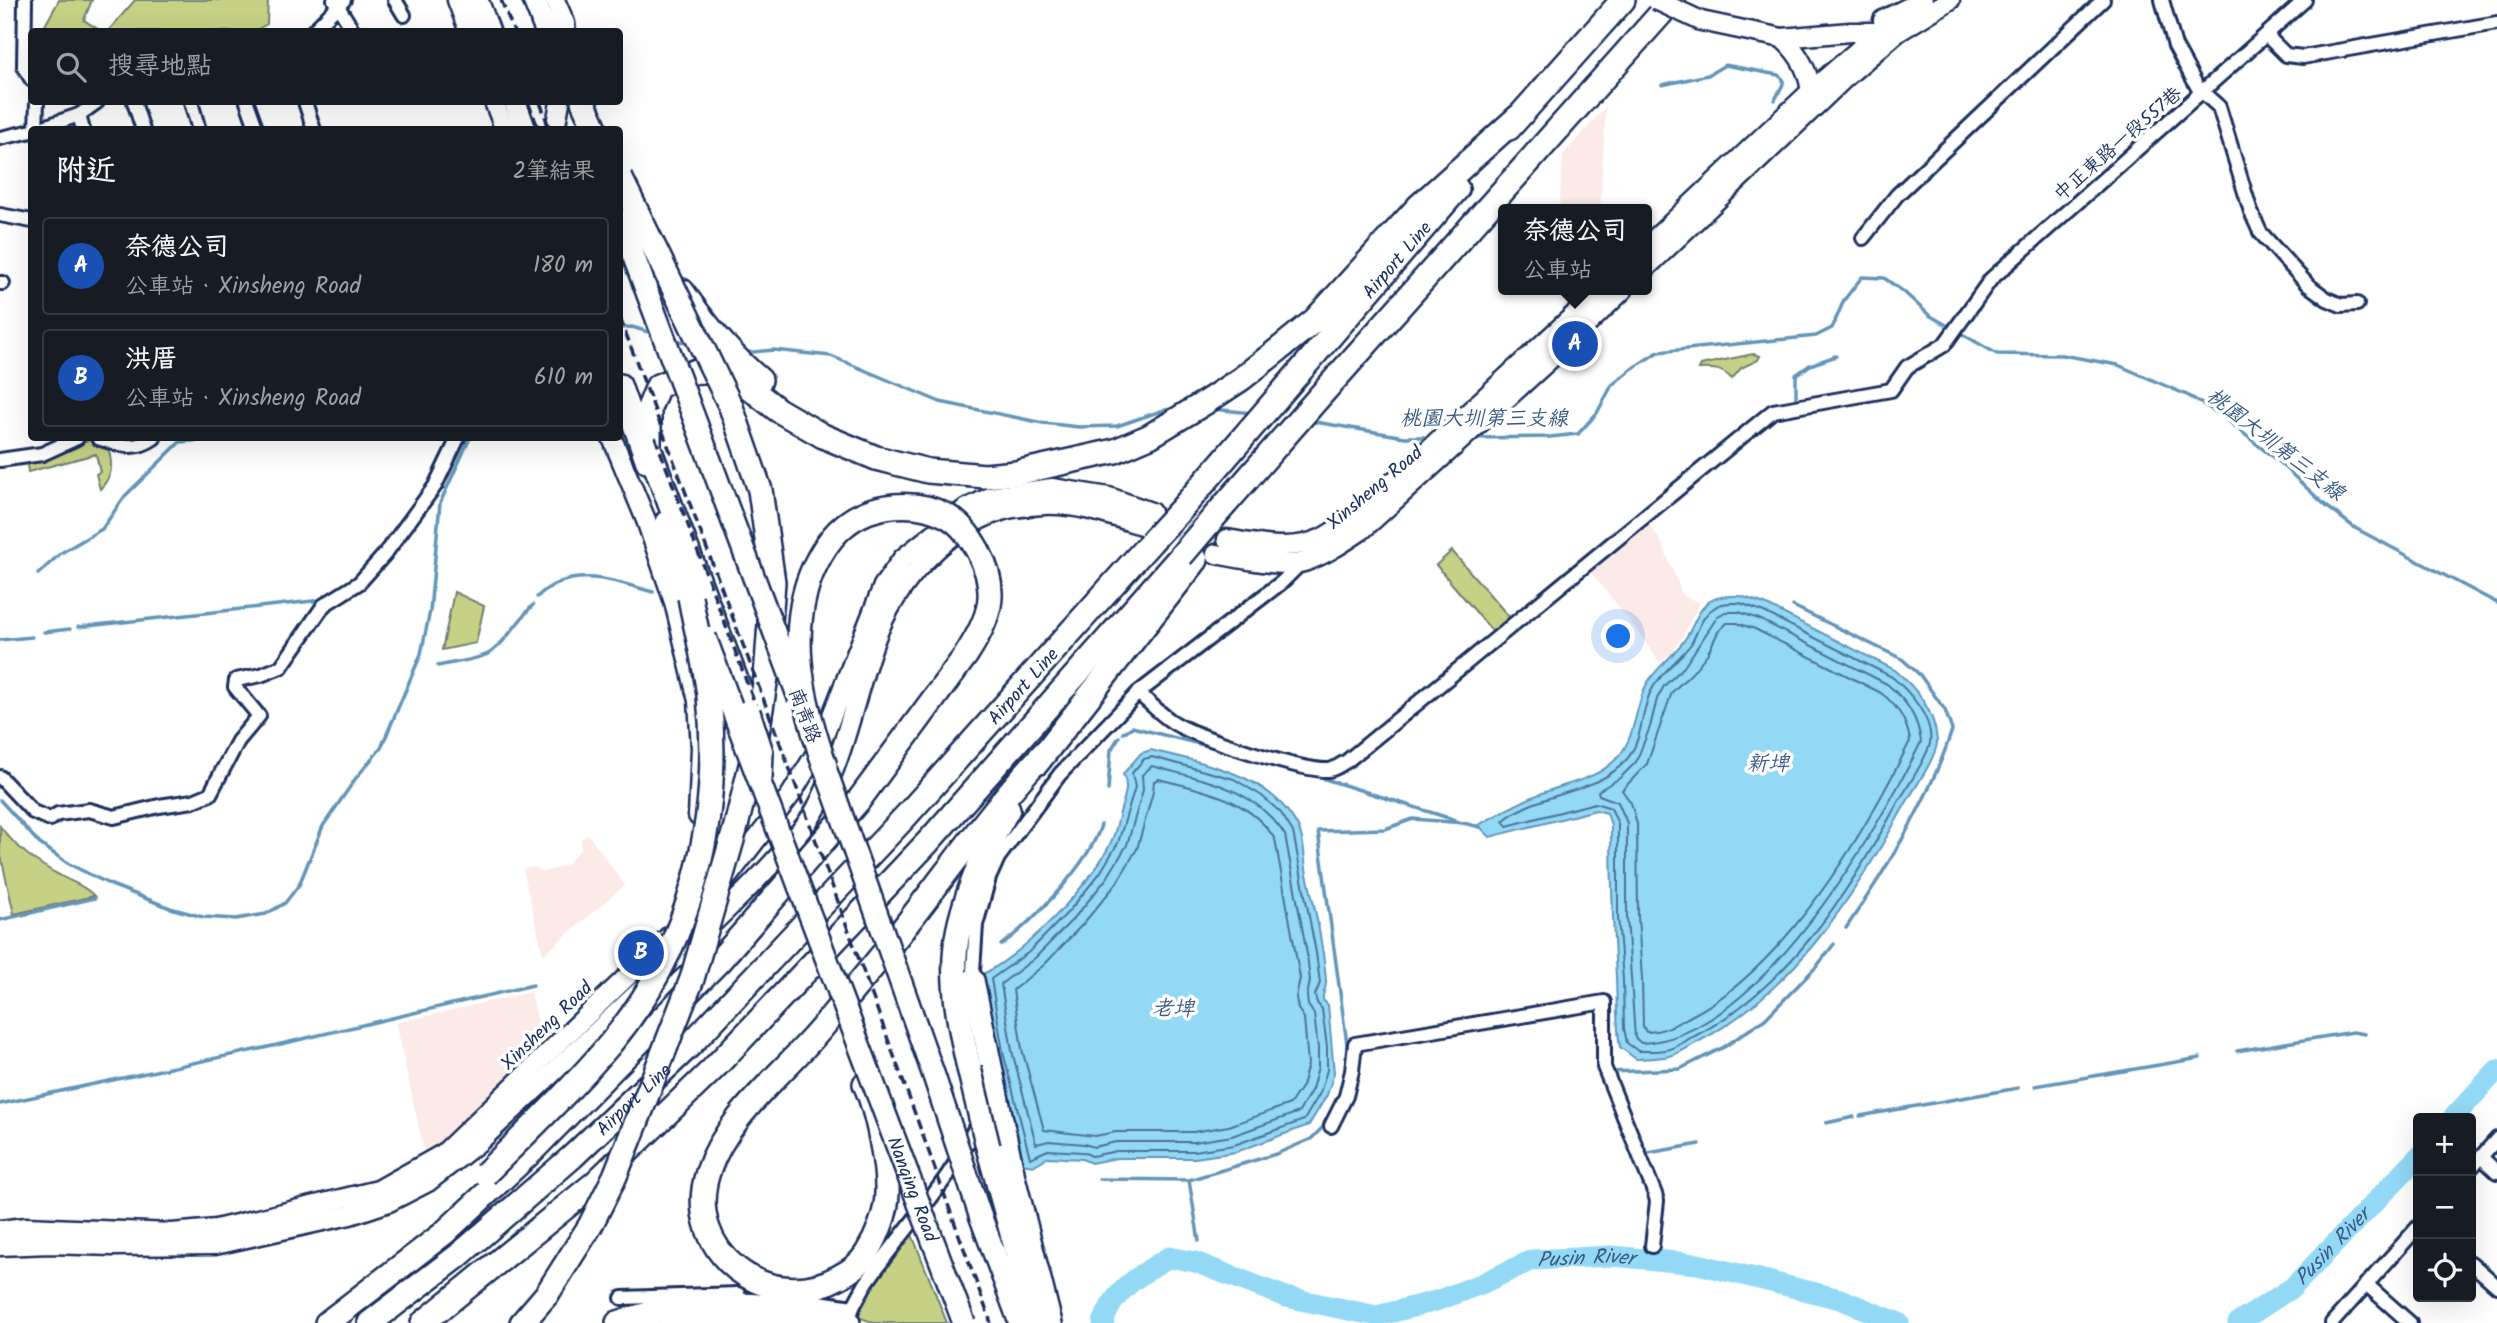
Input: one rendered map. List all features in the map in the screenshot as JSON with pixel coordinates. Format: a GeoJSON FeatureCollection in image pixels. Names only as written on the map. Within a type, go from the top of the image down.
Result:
{"type":"FeatureCollection","features":[{"type":"Feature","properties":{"kind":"highway","name":"Airport Line"},"geometry":{"type":"LineString","coordinates":[[370,1323],[458,1256],[690,1045],[905,817],[1147,526],[1185,505],[1518,117],[1623,0]]}},
{"type":"Feature","properties":{"kind":"highway","name":"Airport Line"},"geometry":{"type":"LineString","coordinates":[[423,1323],[595,1183],[713,1069],[928,842],[1211,541],[1284,442],[1323,396],[1673,0]]}},
{"type":"Feature","properties":{"kind":"highway"},"geometry":{"type":"LineString","coordinates":[[584,105],[594,126]]}},
{"type":"Feature","properties":{"kind":"highway"},"geometry":{"type":"LineString","coordinates":[[760,779],[761,752],[748,712],[649,448],[649,408],[658,386],[696,371],[726,372],[802,425],[876,458],[928,471],[985,476],[1016,473],[1115,451],[1150,436],[1241,379],[1315,320],[1419,206],[1518,117]]}},
{"type":"Feature","properties":{"kind":"highway"},"geometry":{"type":"LineString","coordinates":[[522,1323],[547,1294],[590,1226],[615,1176],[692,979],[754,753],[766,677],[773,582],[760,490],[731,407],[623,183]]}},
{"type":"Feature","properties":{"kind":"highway"},"geometry":{"type":"LineString","coordinates":[[652,246],[715,336],[741,364],[794,405],[821,421],[884,448],[913,456],[1016,473]]}},
{"type":"Feature","properties":{"kind":"highway"},"geometry":{"type":"LineString","coordinates":[[327,1323],[443,1234],[551,1132],[719,961],[859,800],[966,655],[986,621],[992,599],[989,575],[973,541],[945,515],[914,506],[879,508],[845,525],[822,553],[805,591],[799,628],[800,672],[825,766]]}},
{"type":"Feature","properties":{"kind":"highway"},"geometry":{"type":"LineString","coordinates":[[1037,1323],[959,1023],[956,944],[964,908],[986,851],[1023,783],[1211,541]]}},
{"type":"Feature","properties":{"kind":"highway"},"geometry":{"type":"LineString","coordinates":[[327,1323],[551,1109],[610,1044],[631,1016],[674,940],[698,872],[707,831],[711,786],[709,696],[690,597]]}},
{"type":"Feature","properties":{"kind":"highway"},"geometry":{"type":"LineString","coordinates":[[862,1055],[860,1074],[867,1088],[880,1136],[887,1196],[880,1226],[866,1255],[848,1272],[832,1281],[802,1290],[768,1286],[750,1279],[734,1268],[721,1253],[703,1211],[707,1174],[729,1128],[823,1027],[906,925],[1004,796],[1045,752]]}},
{"type":"Feature","properties":{"kind":"highway"},"geometry":{"type":"LineString","coordinates":[[618,1323],[663,1310],[727,1305],[786,1309],[850,1318]]}},
{"type":"Feature","properties":{"kind":"main road"},"geometry":{"type":"LineString","coordinates":[[457,0],[468,28]]}},
{"type":"Feature","properties":{"kind":"main road"},"geometry":{"type":"LineString","coordinates":[[477,0],[488,28]]}},
{"type":"Feature","properties":{"kind":"main road"},"geometry":{"type":"LineString","coordinates":[[555,0],[566,28]]}},
{"type":"Feature","properties":{"kind":"main road"},"geometry":{"type":"LineString","coordinates":[[1656,0],[1701,21],[1782,38],[1850,32],[1898,32]]}},
{"type":"Feature","properties":{"kind":"main road"},"geometry":{"type":"LineString","coordinates":[[1850,32],[1923,0]]}},
{"type":"Feature","properties":{"kind":"main road"},"geometry":{"type":"LineString","coordinates":[[1652,241],[1879,32],[1921,10],[1934,0]]}},
{"type":"Feature","properties":{"kind":"main road"},"geometry":{"type":"LineString","coordinates":[[1652,262],[1811,110],[1898,32],[1950,0]]}},
{"type":"Feature","properties":{"kind":"main road"},"geometry":{"type":"LineString","coordinates":[[1782,38],[1798,52],[1809,76],[1811,110]]}},
{"type":"Feature","properties":{"kind":"main road"},"geometry":{"type":"LineString","coordinates":[[496,105],[504,126]]}},
{"type":"Feature","properties":{"kind":"main road"},"geometry":{"type":"LineString","coordinates":[[516,105],[524,126]]}},
{"type":"Feature","properties":{"kind":"main road"},"geometry":{"type":"LineString","coordinates":[[556,126],[559,105]]}},
{"type":"Feature","properties":{"kind":"main road"},"geometry":{"type":"LineString","coordinates":[[575,105],[583,126]]}},
{"type":"Feature","properties":{"kind":"main road","name":"南青路"},"geometry":{"type":"LineString","coordinates":[[623,228],[825,766],[1020,1323]]}},
{"type":"Feature","properties":{"kind":"main road","name":"Xinsheng Road"},"geometry":{"type":"LineString","coordinates":[[1211,541],[1256,561],[1301,563],[1335,547],[1362,530],[1425,463],[1596,295]]}},
{"type":"Feature","properties":{"kind":"main road","name":"Xinsheng Road"},"geometry":{"type":"LineString","coordinates":[[1473,418],[1569,342],[1618,295]]}},
{"type":"Feature","properties":{"kind":"main road"},"geometry":{"type":"LineString","coordinates":[[623,394],[690,597],[862,1055]]}},
{"type":"Feature","properties":{"kind":"main road"},"geometry":{"type":"LineString","coordinates":[[613,441],[646,520],[674,602],[698,701],[701,748],[696,846],[702,866],[733,905]]}},
{"type":"Feature","properties":{"kind":"main road","name":"Xinsheng Road"},"geometry":{"type":"LineString","coordinates":[[1211,541],[1297,545],[1320,540],[1353,519],[1425,463]]}},
{"type":"Feature","properties":{"kind":"main road","name":"Xinsheng Road"},"geometry":{"type":"LineString","coordinates":[[0,1230],[26,1227],[172,1233],[216,1229],[377,1190],[444,1153],[719,888],[790,796],[820,748],[883,586],[903,558],[965,509],[990,497],[1052,488],[1109,497],[1147,526]]}},
{"type":"Feature","properties":{"kind":"main road","name":"Xinsheng Road"},"geometry":{"type":"LineString","coordinates":[[0,1247],[50,1244],[215,1245],[350,1215],[389,1202],[428,1182],[479,1142],[733,905],[792,841],[814,812],[840,758],[876,638],[906,583],[932,552],[964,529],[1001,510],[1044,505],[1074,507],[1147,526]]}},
{"type":"Feature","properties":{"kind":"main road"},"geometry":{"type":"LineString","coordinates":[[973,980],[1001,1119],[1051,1323]]}},
{"type":"Feature","properties":{"kind":"main road","name":"Nanqing Road"},"geometry":{"type":"LineString","coordinates":[[862,1055],[964,1323]]}},
{"type":"Feature","properties":{"kind":"main road"},"geometry":{"type":"LineString","coordinates":[[978,1120],[1001,1119]]}},
{"type":"Feature","properties":{"kind":"main road"},"geometry":{"type":"LineString","coordinates":[[670,1323],[709,1318],[753,1318],[795,1323]]}},
{"type":"Feature","properties":{"kind":"street"},"geometry":{"type":"LineString","coordinates":[[25,0],[24,67],[28,74]]}},
{"type":"Feature","properties":{"kind":"street"},"geometry":{"type":"LineString","coordinates":[[395,0],[404,15]]}},
{"type":"Feature","properties":{"kind":"street"},"geometry":{"type":"LineString","coordinates":[[1863,237],[1898,195],[2103,0]]}},
{"type":"Feature","properties":{"kind":"street"},"geometry":{"type":"LineString","coordinates":[[2162,0],[2175,46],[2198,88],[2219,107],[2244,191],[2260,232],[2308,285],[2327,299],[2341,305],[2357,304]]}},
{"type":"Feature","properties":{"kind":"street","name":"中正東路一段557巷"},"geometry":{"type":"LineString","coordinates":[[1138,693],[1172,722],[1196,734],[1313,769],[1331,770],[1347,761],[1773,411],[1891,390],[1907,367],[1944,345],[1991,279],[2305,0]]}},
{"type":"Feature","properties":{"kind":"street"},"geometry":{"type":"LineString","coordinates":[[316,28],[338,2],[352,28]]}},
{"type":"Feature","properties":{"kind":"street"},"geometry":{"type":"LineString","coordinates":[[2267,36],[2286,55],[2303,57],[2497,23]]}},
{"type":"Feature","properties":{"kind":"street"},"geometry":{"type":"LineString","coordinates":[[34,126],[37,105]]}},
{"type":"Feature","properties":{"kind":"street"},"geometry":{"type":"LineString","coordinates":[[47,126],[79,116],[93,105]]}},
{"type":"Feature","properties":{"kind":"street"},"geometry":{"type":"LineString","coordinates":[[135,105],[142,126]]}},
{"type":"Feature","properties":{"kind":"street"},"geometry":{"type":"LineString","coordinates":[[192,105],[198,126]]}},
{"type":"Feature","properties":{"kind":"street"},"geometry":{"type":"LineString","coordinates":[[248,105],[256,126]]}},
{"type":"Feature","properties":{"kind":"street"},"geometry":{"type":"LineString","coordinates":[[306,105],[313,126]]}},
{"type":"Feature","properties":{"kind":"street"},"geometry":{"type":"LineString","coordinates":[[79,116],[82,126]]}},
{"type":"Feature","properties":{"kind":"street"},"geometry":{"type":"LineString","coordinates":[[0,138],[28,131]]}},
{"type":"Feature","properties":{"kind":"street"},"geometry":{"type":"LineString","coordinates":[[0,215],[28,220]]}},
{"type":"Feature","properties":{"kind":"street"},"geometry":{"type":"LineString","coordinates":[[0,460],[42,454],[70,441]]}},
{"type":"Feature","properties":{"kind":"street"},"geometry":{"type":"LineString","coordinates":[[109,441],[130,447],[144,445],[150,441]]}},
{"type":"Feature","properties":{"kind":"street"},"geometry":{"type":"LineString","coordinates":[[0,777],[33,812],[50,818],[58,814],[89,810],[114,817],[193,801],[209,794],[238,741],[259,716],[235,687],[236,680],[261,675],[281,667],[324,605],[359,583],[385,554],[435,486],[457,441]]}},
{"type":"Feature","properties":{"kind":"street"},"geometry":{"type":"LineString","coordinates":[[622,1298],[780,1296],[850,1318],[881,1261],[952,1168],[968,1143],[978,1120],[980,1097],[969,1007],[976,925],[989,878],[998,858],[1060,774],[1138,693],[1282,582],[1320,540]]}},
{"type":"Feature","properties":{"kind":"street"},"geometry":{"type":"LineString","coordinates":[[1331,1126],[1346,1096],[1355,1044],[1604,1002],[1604,1067],[1657,1201],[1652,1245]]}},
{"type":"Feature","properties":{"kind":"street"},"geometry":{"type":"LineString","coordinates":[[2476,1162],[2497,1139]]}},
{"type":"Feature","properties":{"kind":"street"},"geometry":{"type":"LineString","coordinates":[[2481,1157],[2497,1172]]}},
{"type":"Feature","properties":{"kind":"street"},"geometry":{"type":"LineString","coordinates":[[2332,1323],[2413,1233]]}},
{"type":"Feature","properties":{"kind":"street"},"geometry":{"type":"LineString","coordinates":[[2476,1267],[2497,1286]]}},
{"type":"Feature","properties":{"kind":"street"},"geometry":{"type":"LineString","coordinates":[[2367,1284],[2410,1323]]}},
{"type":"Feature","properties":{"kind":"shaded area"},"geometry":{"type":"Polygon","coordinates":[[[1606,106],[1600,204],[1559,204],[1563,155],[1606,106]]]}},
{"type":"Feature","properties":{"kind":"shaded area"},"geometry":{"type":"Polygon","coordinates":[[[1647,521],[1661,541],[1683,596],[1700,602],[1683,636],[1660,663],[1589,570],[1647,521]]]}},
{"type":"Feature","properties":{"kind":"shaded area"},"geometry":{"type":"Polygon","coordinates":[[[588,834],[625,885],[543,955],[523,869],[534,867],[543,872],[567,864],[581,849],[581,839],[588,834]]]}},
{"type":"Feature","properties":{"kind":"shaded area"},"geometry":{"type":"Polygon","coordinates":[[[531,992],[540,1047],[435,1146],[424,1151],[396,1023],[531,992]]]}},
{"type":"Feature","properties":{"kind":"green space"},"geometry":{"type":"Polygon","coordinates":[[[59,0],[92,0],[84,20],[96,28],[44,28],[59,0]]]}},
{"type":"Feature","properties":{"kind":"green space"},"geometry":{"type":"Polygon","coordinates":[[[135,0],[268,0],[267,24],[260,28],[111,28],[135,0]]]}},
{"type":"Feature","properties":{"kind":"green space"},"geometry":{"type":"Polygon","coordinates":[[[1753,354],[1760,356],[1758,360],[1741,368],[1732,379],[1717,370],[1699,369],[1701,365],[1753,354]]]}},
{"type":"Feature","properties":{"kind":"green space"},"geometry":{"type":"Polygon","coordinates":[[[92,441],[108,446],[110,475],[100,489],[96,474],[100,472],[96,454],[28,472],[27,464],[92,441]]]}},
{"type":"Feature","properties":{"kind":"green space"},"geometry":{"type":"Polygon","coordinates":[[[1452,551],[1510,618],[1493,632],[1436,565],[1452,551]]]}},
{"type":"Feature","properties":{"kind":"green space"},"geometry":{"type":"Polygon","coordinates":[[[454,592],[484,606],[476,643],[442,650],[454,592]]]}},
{"type":"Feature","properties":{"kind":"green space"},"geometry":{"type":"Polygon","coordinates":[[[0,826],[35,860],[94,896],[14,914],[0,852],[0,826]]]}},
{"type":"Feature","properties":{"kind":"green space"},"geometry":{"type":"Polygon","coordinates":[[[911,1232],[947,1323],[874,1323],[856,1316],[863,1295],[911,1232]]]}},
{"type":"Feature","properties":{"kind":"water","name":"新埤"},"geometry":{"type":"Polygon","coordinates":[[[1741,596],[1765,604],[1895,670],[1911,685],[1929,710],[1936,730],[1936,747],[1925,772],[1843,906],[1792,969],[1763,997],[1731,1022],[1691,1046],[1668,1056],[1636,1059],[1620,1047],[1611,825],[1607,813],[1596,810],[1490,837],[1478,825],[1532,797],[1597,773],[1613,762],[1629,739],[1646,686],[1656,671],[1682,644],[1702,608],[1718,598],[1741,596]]]}},
{"type":"Feature","properties":{"kind":"water","name":"老埤"},"geometry":{"type":"Polygon","coordinates":[[[1151,750],[1214,766],[1253,783],[1271,794],[1286,809],[1298,827],[1323,953],[1326,983],[1323,1000],[1328,1005],[1334,1073],[1327,1095],[1309,1125],[1236,1152],[1195,1158],[1117,1158],[1091,1163],[1082,1159],[1048,1157],[1033,1166],[1023,1164],[996,1054],[983,974],[1018,951],[1037,934],[1090,876],[1115,833],[1126,791],[1123,774],[1141,753],[1151,750]]]}},
{"type":"Feature","properties":{"kind":"waterway"},"geometry":{"type":"LineString","coordinates":[[1662,85],[1708,75],[1725,65],[1778,75],[1783,79],[1783,84],[1775,100]]}},
{"type":"Feature","properties":{"kind":"waterway","name":"桃園大圳第三支線"},"geometry":{"type":"LineString","coordinates":[[1472,438],[1578,434],[1597,413],[1612,385],[1658,352],[1816,336],[1832,328],[1844,300],[1862,277],[1884,278],[1929,315],[1997,354],[2062,355],[2118,365],[2189,396],[2221,415],[2355,528],[2497,603]]}},
{"type":"Feature","properties":{"kind":"waterway","name":"桃園大圳第三支線"},"geometry":{"type":"LineString","coordinates":[[623,328],[632,327],[655,334]]}},
{"type":"Feature","properties":{"kind":"waterway","name":"桃園大圳第三支線"},"geometry":{"type":"LineString","coordinates":[[672,339],[692,344]]}},
{"type":"Feature","properties":{"kind":"waterway","name":"桃園大圳第三支線"},"geometry":{"type":"LineString","coordinates":[[744,353],[773,350],[831,356],[940,402],[1043,423],[1079,427],[1117,426],[1176,408]]}},
{"type":"Feature","properties":{"kind":"waterway"},"geometry":{"type":"LineString","coordinates":[[1796,403],[1796,375],[1810,365],[1836,356]]}},
{"type":"Feature","properties":{"kind":"waterway","name":"桃園大圳第三支線"},"geometry":{"type":"LineString","coordinates":[[1212,409],[1253,413]]}},
{"type":"Feature","properties":{"kind":"waterway","name":"桃園大圳第三支線"},"geometry":{"type":"LineString","coordinates":[[1309,421],[1405,437],[1433,437]]}},
{"type":"Feature","properties":{"kind":"waterway"},"geometry":{"type":"LineString","coordinates":[[38,574],[61,553],[102,529],[125,496],[180,442],[192,441]]}},
{"type":"Feature","properties":{"kind":"waterway","name":"桃園大圳第三支線"},"geometry":{"type":"LineString","coordinates":[[0,800],[40,844],[69,864],[109,884],[170,908],[203,917],[236,919],[266,914],[285,903],[299,885],[323,826],[356,778],[381,748],[421,654],[430,611],[440,503],[469,441]]}},
{"type":"Feature","properties":{"kind":"waterway"},"geometry":{"type":"LineString","coordinates":[[537,597],[550,587],[578,578],[608,580],[653,592]]}},
{"type":"Feature","properties":{"kind":"waterway"},"geometry":{"type":"LineString","coordinates":[[78,627],[322,600]]}},
{"type":"Feature","properties":{"kind":"waterway"},"geometry":{"type":"LineString","coordinates":[[438,666],[470,660],[493,651],[533,605]]}},
{"type":"Feature","properties":{"kind":"waterway"},"geometry":{"type":"LineString","coordinates":[[1793,606],[1902,659],[1920,675],[1945,710],[1952,730],[1920,807],[1846,928]]}},
{"type":"Feature","properties":{"kind":"waterway"},"geometry":{"type":"LineString","coordinates":[[44,632],[70,629]]}},
{"type":"Feature","properties":{"kind":"waterway"},"geometry":{"type":"LineString","coordinates":[[0,640],[32,637]]}},
{"type":"Feature","properties":{"kind":"waterway"},"geometry":{"type":"LineString","coordinates":[[1123,733],[1132,727],[1231,752]]}},
{"type":"Feature","properties":{"kind":"waterway"},"geometry":{"type":"LineString","coordinates":[[1108,790],[1111,750],[1119,737]]}},
{"type":"Feature","properties":{"kind":"waterway"},"geometry":{"type":"LineString","coordinates":[[1306,773],[1455,820]]}},
{"type":"Feature","properties":{"kind":"waterway"},"geometry":{"type":"LineString","coordinates":[[1345,1076],[1347,1044],[1318,831],[1385,829],[1413,819],[1464,823]]}},
{"type":"Feature","properties":{"kind":"waterway"},"geometry":{"type":"LineString","coordinates":[[1463,823],[1480,827]]}},
{"type":"Feature","properties":{"kind":"waterway"},"geometry":{"type":"LineString","coordinates":[[1001,945],[1029,922],[1059,890],[1085,856],[1101,825]]}},
{"type":"Feature","properties":{"kind":"waterway"},"geometry":{"type":"LineString","coordinates":[[0,920],[95,898]]}},
{"type":"Feature","properties":{"kind":"waterway"},"geometry":{"type":"LineString","coordinates":[[1611,1072],[1680,1069],[1724,1047],[1765,1019],[1817,966],[1834,944]]}},
{"type":"Feature","properties":{"kind":"waterway"},"geometry":{"type":"LineString","coordinates":[[0,1104],[264,1048],[533,985]]}},
{"type":"Feature","properties":{"kind":"waterway"},"geometry":{"type":"LineString","coordinates":[[2237,1051],[2353,1032],[2365,1034]]}},
{"type":"Feature","properties":{"kind":"waterway"},"geometry":{"type":"LineString","coordinates":[[2035,1086],[2200,1058]]}},
{"type":"Feature","properties":{"kind":"waterway","name":"Pusin River"},"geometry":{"type":"LineString","coordinates":[[2458,1113],[2497,1070]]}},
{"type":"Feature","properties":{"kind":"waterway"},"geometry":{"type":"LineString","coordinates":[[1860,1116],[2018,1088]]}},
{"type":"Feature","properties":{"kind":"waterway"},"geometry":{"type":"LineString","coordinates":[[1826,1123],[1854,1117]]}},
{"type":"Feature","properties":{"kind":"waterway"},"geometry":{"type":"LineString","coordinates":[[1199,1241],[1189,1180],[1276,1154],[1311,1139],[1328,1122]]}},
{"type":"Feature","properties":{"kind":"waterway"},"geometry":{"type":"LineString","coordinates":[[1648,1153],[1700,1144]]}},
{"type":"Feature","properties":{"kind":"waterway","name":"Pusin River"},"geometry":{"type":"LineString","coordinates":[[2238,1323],[2293,1287],[2413,1162]]}},
{"type":"Feature","properties":{"kind":"waterway"},"geometry":{"type":"LineString","coordinates":[[1099,1179],[1189,1180]]}},
{"type":"Feature","properties":{"kind":"waterway","name":"Pusin River"},"geometry":{"type":"LineString","coordinates":[[1103,1323],[1121,1292],[1138,1277],[1169,1257],[1195,1262],[1286,1297],[1377,1316],[1436,1301],[1532,1260],[1612,1256],[1698,1264],[1840,1299],[1899,1323]]}},
{"type":"Feature","properties":{"kind":"tunnel"},"geometry":{"type":"LineString","coordinates":[[1161,516],[1227,539]]}},
{"type":"Feature","properties":{"kind":"tunnel"},"geometry":{"type":"LineString","coordinates":[[1150,529],[1216,554]]}},
{"type":"Feature","properties":{"kind":"railway"},"geometry":{"type":"LineString","coordinates":[[501,0],[512,28]]}},
{"type":"Feature","properties":{"kind":"railway"},"geometry":{"type":"LineString","coordinates":[[529,105],[537,126]]}},
{"type":"Feature","properties":{"kind":"railway"},"geometry":{"type":"LineString","coordinates":[[541,105],[549,126]]}},
{"type":"Feature","properties":{"kind":"railway"},"geometry":{"type":"LineString","coordinates":[[623,326],[792,775],[991,1323]]}},
{"type":"Feature","properties":{"kind":"railway"},"geometry":{"type":"LineString","coordinates":[[655,437],[758,712]]}},
{"type":"Feature","properties":{"kind":"place","name":"奈德公司"},"geometry":{"type":"Point","coordinates":[1575,344]}},
{"type":"Feature","properties":{"kind":"place","name":"洪厝"},"geometry":{"type":"Point","coordinates":[641,953]}}]}
